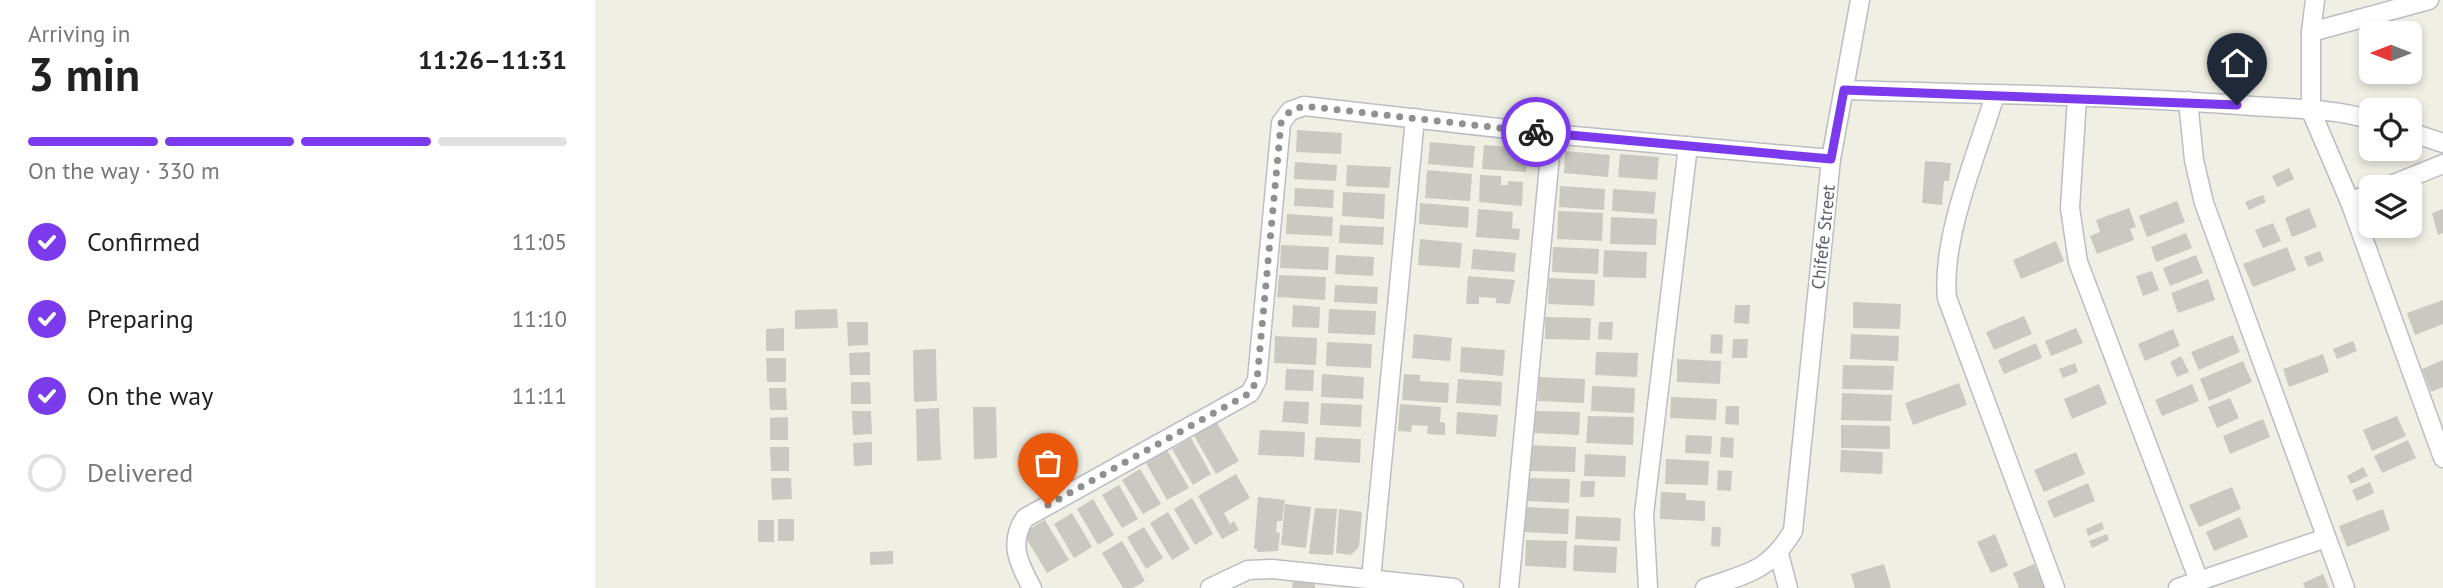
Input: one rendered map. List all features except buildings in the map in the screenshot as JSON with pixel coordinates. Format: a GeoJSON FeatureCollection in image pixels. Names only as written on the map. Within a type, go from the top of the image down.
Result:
{"type":"FeatureCollection","features":[{"type":"Feature","properties":{"kind":"street"},"geometry":{"type":"LineString","coordinates":[[1831,159],[1860,0]]}},
{"type":"Feature","properties":{"kind":"street"},"geometry":{"type":"LineString","coordinates":[[2315,0],[2311,32],[2311,111],[2350,202],[2443,458]]}},
{"type":"Feature","properties":{"kind":"street"},"geometry":{"type":"LineString","coordinates":[[2311,32],[2429,0]]}},
{"type":"Feature","properties":{"kind":"street"},"geometry":{"type":"LineString","coordinates":[[1844,90],[2188,101],[2359,116]]}},
{"type":"Feature","properties":{"kind":"street"},"geometry":{"type":"LineString","coordinates":[[1996,95],[1949,244],[1945,274],[1947,298],[2055,588]]}},
{"type":"Feature","properties":{"kind":"street"},"geometry":{"type":"LineString","coordinates":[[2077,97],[2070,208],[2078,262],[2199,580]]}},
{"type":"Feature","properties":{"kind":"street"},"geometry":{"type":"LineString","coordinates":[[2188,101],[2193,160],[2204,203],[2345,588]]}},
{"type":"Feature","properties":{"kind":"street","name":"Chifefe Street"},"geometry":{"type":"LineString","coordinates":[[1033,588],[1018,562],[1015,545],[1018,527],[1025,518],[1250,393],[1257,380],[1281,123],[1290,111],[1304,106],[1552,134],[1831,159],[1796,512],[1793,531],[1779,554]]}},
{"type":"Feature","properties":{"kind":"street"},"geometry":{"type":"LineString","coordinates":[[1371,579],[1415,118]]}},
{"type":"Feature","properties":{"kind":"street"},"geometry":{"type":"LineString","coordinates":[[1509,588],[1552,134]]}},
{"type":"Feature","properties":{"kind":"street"},"geometry":{"type":"LineString","coordinates":[[2422,136],[2443,143]]}},
{"type":"Feature","properties":{"kind":"street"},"geometry":{"type":"LineString","coordinates":[[1649,588],[1644,514],[1688,146]]}},
{"type":"Feature","properties":{"kind":"street"},"geometry":{"type":"LineString","coordinates":[[2416,175],[2443,164]]}},
{"type":"Feature","properties":{"kind":"street"},"geometry":{"type":"LineString","coordinates":[[2350,202],[2359,198]]}},
{"type":"Feature","properties":{"kind":"street"},"geometry":{"type":"LineString","coordinates":[[2178,588],[2326,538]]}},
{"type":"Feature","properties":{"kind":"street"},"geometry":{"type":"LineString","coordinates":[[1705,588],[1755,571],[1779,554],[1787,588]]}},
{"type":"Feature","properties":{"kind":"street"},"geometry":{"type":"LineString","coordinates":[[1210,588],[1248,570],[1272,569],[1454,588]]}},
{"type":"Feature","properties":{"kind":"way so far"},"geometry":{"type":"LineString","coordinates":[[1048,505],[1250,393],[1257,380],[1281,123],[1290,111],[1304,106],[1536,132]]}},
{"type":"Feature","properties":{"kind":"route"},"geometry":{"type":"LineString","coordinates":[[1536,132],[1831,159],[1844,90],[2188,101],[2237,105]]}}]}
